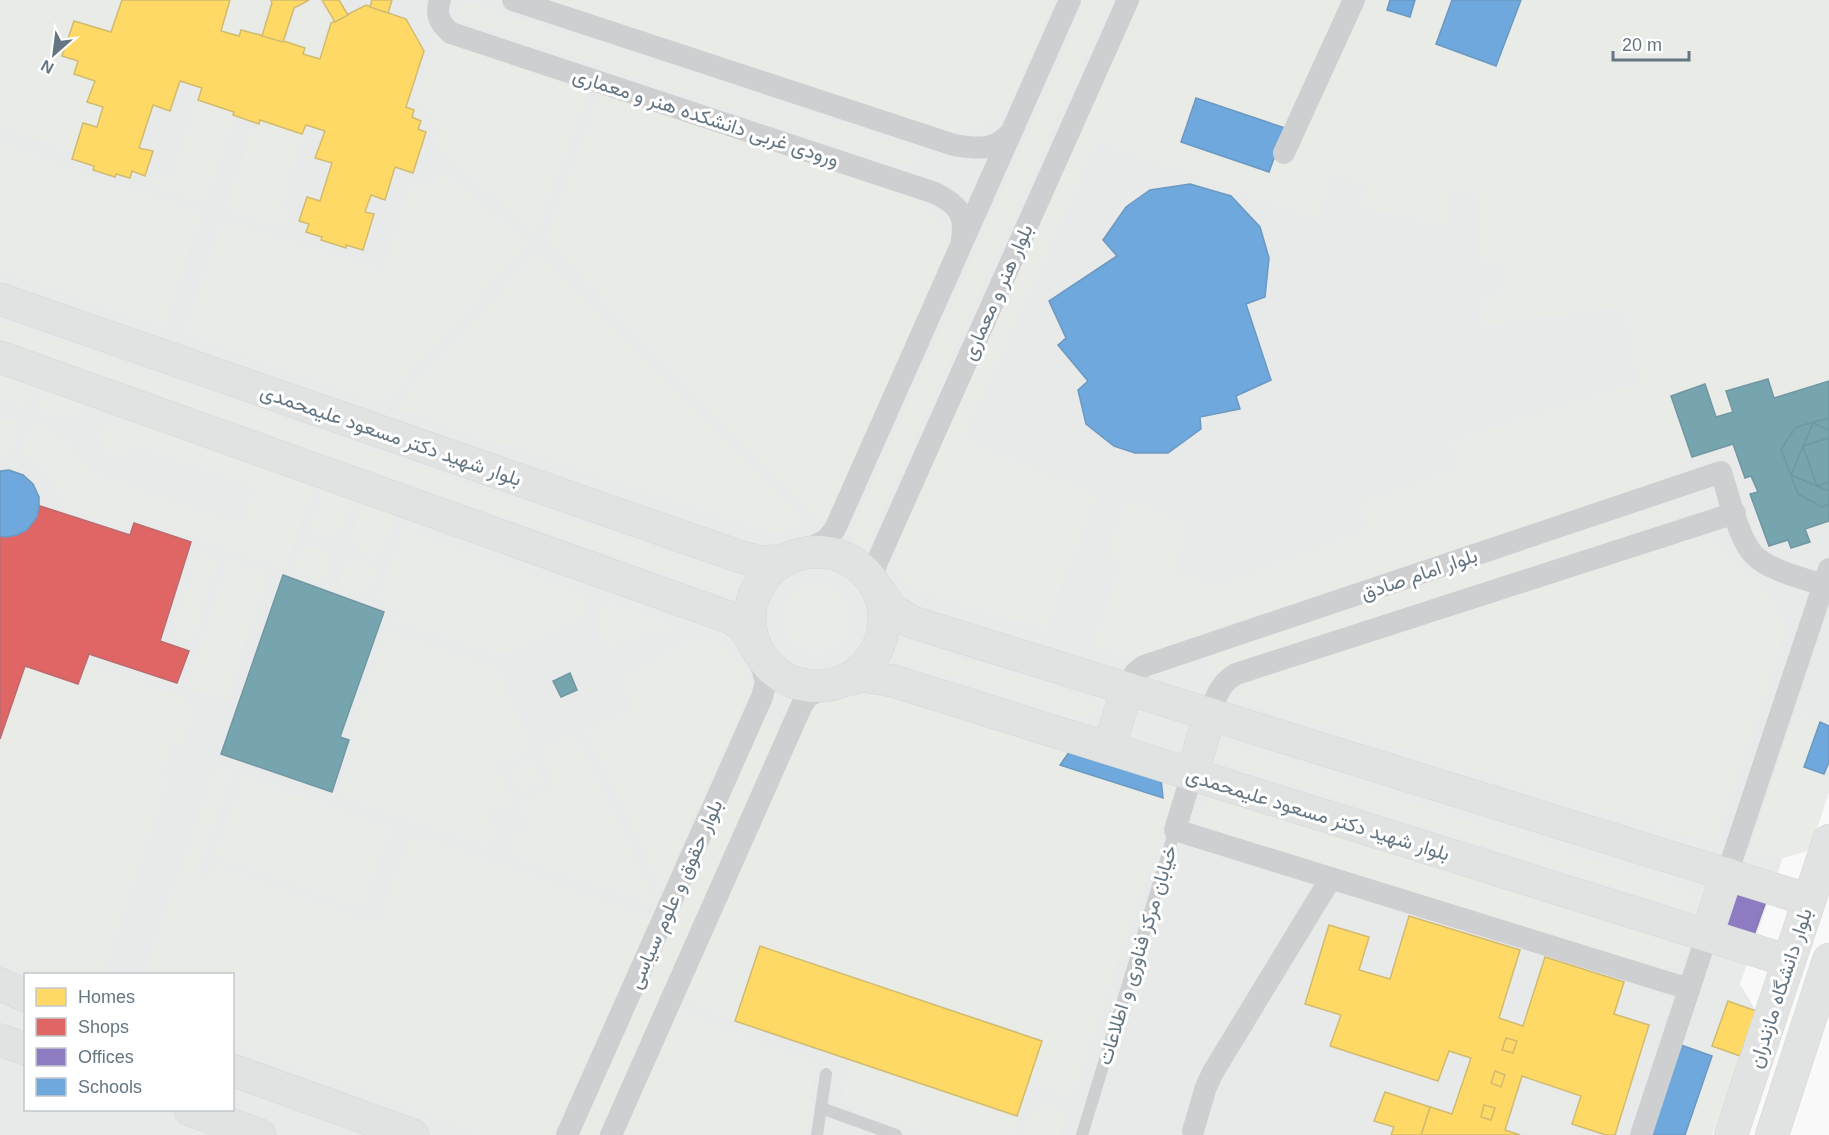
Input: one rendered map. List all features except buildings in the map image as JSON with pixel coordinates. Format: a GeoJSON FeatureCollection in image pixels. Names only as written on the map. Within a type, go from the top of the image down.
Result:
{"type":"FeatureCollection","features":[{"type":"Feature","properties":{"kind":"main road","name":"بلوار شهید دکتر مسعود علیمحمدی"},"geometry":{"type":"LineString","coordinates":[[0,299],[741,557],[762,562],[791,557]]}},
{"type":"Feature","properties":{"kind":"main road"},"geometry":{"type":"LineString","coordinates":[[0,357],[732,618],[743,626],[771,667],[789,680],[810,686],[839,682],[859,672],[869,662],[880,642],[885,621],[884,606],[877,588]]}},
{"type":"Feature","properties":{"kind":"main road"},"geometry":{"type":"LineString","coordinates":[[756,646],[750,614],[755,593],[767,574],[791,557],[820,552],[842,556],[861,568],[891,609],[912,622],[1809,900]]}},
{"type":"Feature","properties":{"kind":"main road","name":"بلوار شهید دکتر مسعود علیمحمدی"},"geometry":{"type":"LineString","coordinates":[[839,682],[864,676],[893,681],[1789,961]]}},
{"type":"Feature","properties":{"kind":"main road"},"geometry":{"type":"LineString","coordinates":[[1109,748],[1127,688]]}},
{"type":"Feature","properties":{"kind":"main road"},"geometry":{"type":"LineString","coordinates":[[1192,774],[1210,714]]}},
{"type":"Feature","properties":{"kind":"main road","name":"بلوار دانشگاه مازندران"},"geometry":{"type":"LineString","coordinates":[[1731,1135],[1829,841]]}},
{"type":"Feature","properties":{"kind":"main road"},"geometry":{"type":"LineString","coordinates":[[1707,935],[1727,874]]}},
{"type":"Feature","properties":{"kind":"main road","name":"بلوار دانشگاه مازندران"},"geometry":{"type":"LineString","coordinates":[[1772,1135],[1829,960]]}},
{"type":"Feature","properties":{"kind":"main road"},"geometry":{"type":"LineString","coordinates":[[0,984],[24,995]]}},
{"type":"Feature","properties":{"kind":"main road"},"geometry":{"type":"LineString","coordinates":[[0,1040],[24,1048]]}},
{"type":"Feature","properties":{"kind":"main road"},"geometry":{"type":"LineString","coordinates":[[234,1072],[413,1135]]}},
{"type":"Feature","properties":{"kind":"main road"},"geometry":{"type":"LineString","coordinates":[[193,1111],[260,1135]]}},
{"type":"Feature","properties":{"kind":"street","name":"ورودی غربی دانشکده هنر و معماری"},"geometry":{"type":"LineString","coordinates":[[440,0],[438,13],[440,21],[451,33],[941,196],[954,205],[962,216],[964,224],[961,244]]}},
{"type":"Feature","properties":{"kind":"street"},"geometry":{"type":"LineString","coordinates":[[513,0],[954,145],[973,148],[991,146],[1005,139],[1011,132]]}},
{"type":"Feature","properties":{"kind":"street"},"geometry":{"type":"LineString","coordinates":[[791,557],[826,540],[835,529],[1070,0]]}},
{"type":"Feature","properties":{"kind":"street","name":"بلوار هنر و معماری"},"geometry":{"type":"LineString","coordinates":[[877,588],[874,571],[877,562],[1128,0]]}},
{"type":"Feature","properties":{"kind":"street"},"geometry":{"type":"LineString","coordinates":[[1284,153],[1354,0]]}},
{"type":"Feature","properties":{"kind":"street","name":"بلوار امام صادق"},"geometry":{"type":"LineString","coordinates":[[1127,688],[1135,673],[1144,666],[1721,472],[1735,513],[1236,674],[1218,690],[1210,714]]}},
{"type":"Feature","properties":{"kind":"street"},"geometry":{"type":"LineString","coordinates":[[1727,874],[1826,577],[1774,567],[1754,555],[1743,538],[1735,513]]}},
{"type":"Feature","properties":{"kind":"street","name":"بلوار حقوق و علوم سیاسی"},"geometry":{"type":"LineString","coordinates":[[567,1135],[762,697],[766,682],[756,646]]}},
{"type":"Feature","properties":{"kind":"street","name":"بلوار حقوق و علوم سیاسی"},"geometry":{"type":"LineString","coordinates":[[611,1135],[801,707],[808,696],[839,682]]}},
{"type":"Feature","properties":{"kind":"street","name":"خیابان مرکز فناوری و اطلاعات"},"geometry":{"type":"LineString","coordinates":[[1175,830],[1192,774]]}},
{"type":"Feature","properties":{"kind":"street"},"geometry":{"type":"LineString","coordinates":[[1175,830],[1689,989]]}},
{"type":"Feature","properties":{"kind":"street"},"geometry":{"type":"LineString","coordinates":[[1193,1131],[1206,1087],[1213,1072],[1331,878]]}},
{"type":"Feature","properties":{"kind":"street"},"geometry":{"type":"LineString","coordinates":[[1641,1135],[1707,935]]}},
{"type":"Feature","properties":{"kind":"lane","name":"خیابان مرکز فناوری و اطلاعات"},"geometry":{"type":"LineString","coordinates":[[1082,1135],[1175,830]]}},
{"type":"Feature","properties":{"kind":"lane"},"geometry":{"type":"LineString","coordinates":[[817,1135],[825,1074]]}},
{"type":"Feature","properties":{"kind":"lane"},"geometry":{"type":"LineString","coordinates":[[821,1108],[896,1135]]}},
{"type":"Feature","properties":{"kind":"shaded area"},"geometry":{"type":"Polygon","coordinates":[[[0,0],[1829,0],[1829,791],[1810,850],[1782,860],[1740,984],[1756,1011],[1712,1135],[0,1135],[0,0]]]}},
{"type":"Feature","properties":{"kind":"shaded area"},"geometry":{"type":"Polygon","coordinates":[[[0,0],[122,0],[111,32],[74,21],[62,56],[78,61],[74,74],[95,81],[87,102],[103,107],[97,127],[83,124],[74,152],[0,126],[0,0]]]}},
{"type":"Feature","properties":{"kind":"shaded area"},"geometry":{"type":"Polygon","coordinates":[[[230,0],[267,0],[258,35],[241,30],[239,36],[221,31],[230,0]]]}},
{"type":"Feature","properties":{"kind":"shaded area"},"geometry":{"type":"Polygon","coordinates":[[[317,0],[331,23],[320,59],[303,54],[305,48],[287,42],[297,9],[317,0]]]}},
{"type":"Feature","properties":{"kind":"shaded area"},"geometry":{"type":"Polygon","coordinates":[[[543,0],[1055,0],[1008,105],[985,124],[967,131],[946,133],[543,0]]]}},
{"type":"Feature","properties":{"kind":"shaded area"},"geometry":{"type":"Polygon","coordinates":[[[1087,0],[1109,0],[869,540],[864,544],[858,544],[851,537],[851,531],[1087,0]]]}},
{"type":"Feature","properties":{"kind":"shaded area"},"geometry":{"type":"Polygon","coordinates":[[[1137,0],[1343,0],[1286,120],[1292,123],[1359,9],[1369,13],[1374,0],[1829,0],[1829,381],[1774,398],[1727,391],[1733,412],[1716,417],[1705,384],[1671,396],[1692,457],[1653,485],[1246,618],[1138,658],[1094,645],[1124,561],[1108,554],[1128,500],[1188,525],[1171,570],[1215,588],[1370,529],[1360,503],[1461,469],[1452,441],[1640,383],[1625,307],[1482,325],[1483,294],[1499,298],[1505,266],[1479,259],[1477,193],[1449,192],[1449,225],[1362,207],[1368,184],[1331,173],[1316,218],[1096,141],[962,439],[1095,496],[1045,629],[912,588],[900,577],[897,570],[899,531],[1137,0]]]}},
{"type":"Feature","properties":{"kind":"shaded area"},"geometry":{"type":"Polygon","coordinates":[[[465,2],[910,148],[915,152],[916,159],[913,164],[903,165],[464,21],[459,17],[458,12],[465,2]]]}},
{"type":"Feature","properties":{"kind":"shaded area"},"geometry":{"type":"Polygon","coordinates":[[[437,35],[589,87],[535,232],[435,144],[441,126],[428,121],[432,110],[414,104],[437,35]]]}},
{"type":"Feature","properties":{"kind":"shaded area"},"geometry":{"type":"Polygon","coordinates":[[[602,91],[915,198],[933,215],[942,229],[945,236],[945,252],[830,520],[808,510],[547,240],[602,91]]]}},
{"type":"Feature","properties":{"kind":"shaded area"},"geometry":{"type":"Polygon","coordinates":[[[198,100],[234,112],[205,202],[154,186],[159,172],[173,177],[198,100]]]}},
{"type":"Feature","properties":{"kind":"shaded area"},"geometry":{"type":"Polygon","coordinates":[[[260,120],[302,134],[279,209],[291,213],[287,227],[227,208],[255,122],[259,124],[260,120]]]}},
{"type":"Feature","properties":{"kind":"shaded area"},"geometry":{"type":"Polygon","coordinates":[[[0,145],[201,214],[164,327],[0,269],[0,145]]]}},
{"type":"Feature","properties":{"kind":"shaded area"},"geometry":{"type":"Polygon","coordinates":[[[440,170],[526,243],[382,403],[186,334],[223,221],[383,272],[413,181],[434,188],[440,170]]]}},
{"type":"Feature","properties":{"kind":"shaded area"},"geometry":{"type":"Polygon","coordinates":[[[538,253],[794,510],[796,523],[793,527],[785,531],[767,530],[398,409],[399,404],[538,253]]]}},
{"type":"Feature","properties":{"kind":"shaded area"},"geometry":{"type":"Polygon","coordinates":[[[0,321],[730,575],[736,587],[730,593],[723,593],[0,340],[0,321]]]}},
{"type":"Feature","properties":{"kind":"shaded area"},"geometry":{"type":"Polygon","coordinates":[[[0,367],[35,379],[26,406],[6,397],[1,391],[0,367]]]}},
{"type":"Feature","properties":{"kind":"shaded area"},"geometry":{"type":"Polygon","coordinates":[[[48,383],[103,403],[58,417],[39,410],[48,383]]]}},
{"type":"Feature","properties":{"kind":"shaded area"},"geometry":{"type":"Polygon","coordinates":[[[145,417],[316,478],[286,568],[127,514],[123,526],[63,507],[56,482],[51,475],[39,463],[23,454],[33,423],[66,443],[78,456],[88,473],[243,526],[256,486],[143,447],[109,457],[99,430],[145,417]]]}},
{"type":"Feature","properties":{"kind":"shaded area"},"geometry":{"type":"Polygon","coordinates":[[[0,418],[21,420],[11,452],[0,452],[0,418]]]}},
{"type":"Feature","properties":{"kind":"shaded area"},"geometry":{"type":"Polygon","coordinates":[[[324,489],[350,499],[339,532],[327,537],[310,531],[324,489]]]}},
{"type":"Feature","properties":{"kind":"shaded area"},"geometry":{"type":"Polygon","coordinates":[[[363,503],[395,515],[379,557],[360,551],[352,534],[363,503]]]}},
{"type":"Feature","properties":{"kind":"shaded area"},"geometry":{"type":"Polygon","coordinates":[[[1667,503],[1675,505],[1678,510],[1677,517],[1672,521],[1222,671],[1216,671],[1209,664],[1211,656],[1217,652],[1667,503]]]}},
{"type":"Feature","properties":{"kind":"shaded area"},"geometry":{"type":"Polygon","coordinates":[[[404,530],[588,596],[579,619],[501,654],[395,620],[399,607],[379,601],[404,530]]]}},
{"type":"Feature","properties":{"kind":"shaded area"},"geometry":{"type":"Polygon","coordinates":[[[1698,536],[1728,555],[1770,595],[1780,616],[1782,630],[1778,653],[1714,844],[1238,699],[1242,688],[1259,678],[1698,536]]]}},
{"type":"Feature","properties":{"kind":"shaded area"},"geometry":{"type":"Polygon","coordinates":[[[305,545],[324,551],[329,561],[322,581],[295,572],[305,545]]]}},
{"type":"Feature","properties":{"kind":"shaded area"},"geometry":{"type":"Polygon","coordinates":[[[199,553],[217,559],[191,642],[172,636],[199,553]]]}},
{"type":"Feature","properties":{"kind":"shaded area"},"geometry":{"type":"Polygon","coordinates":[[[356,561],[376,568],[367,596],[337,586],[344,567],[356,561]]]}},
{"type":"Feature","properties":{"kind":"shaded area"},"geometry":{"type":"Polygon","coordinates":[[[229,562],[267,574],[226,700],[188,688],[229,562]]]}},
{"type":"Feature","properties":{"kind":"shaded area"},"geometry":{"type":"Polygon","coordinates":[[[809,585],[823,585],[835,590],[844,599],[849,618],[847,631],[840,642],[823,651],[809,651],[797,646],[788,637],[783,625],[783,611],[788,599],[797,590],[809,585]]]}},
{"type":"Feature","properties":{"kind":"shaded area"},"geometry":{"type":"Polygon","coordinates":[[[605,602],[680,628],[661,635],[659,628],[607,647],[597,624],[605,602]]]}},
{"type":"Feature","properties":{"kind":"shaded area"},"geometry":{"type":"Polygon","coordinates":[[[387,633],[496,669],[531,748],[495,764],[512,801],[487,812],[498,837],[483,844],[339,795],[358,736],[352,733],[387,633]]]}},
{"type":"Feature","properties":{"kind":"shaded area"},"geometry":{"type":"Polygon","coordinates":[[[702,637],[728,651],[735,658],[745,675],[748,695],[663,889],[587,731],[635,709],[621,677],[670,657],[668,650],[702,637]]]}},
{"type":"Feature","properties":{"kind":"shaded area"},"geometry":{"type":"Polygon","coordinates":[[[899,641],[1087,698],[1093,705],[1093,710],[1090,715],[1080,716],[898,659],[893,656],[892,650],[894,644],[899,641]]]}},
{"type":"Feature","properties":{"kind":"shaded area"},"geometry":{"type":"Polygon","coordinates":[[[85,665],[188,699],[186,703],[194,706],[182,744],[170,741],[159,777],[167,780],[101,973],[31,973],[0,958],[0,739],[25,666],[78,684],[85,665]]]}},
{"type":"Feature","properties":{"kind":"shaded area"},"geometry":{"type":"Polygon","coordinates":[[[857,682],[1066,745],[1060,764],[1163,797],[1170,777],[1179,780],[1071,1097],[1028,1082],[1042,1041],[760,947],[735,1021],[681,997],[813,706],[857,682]]]}},
{"type":"Feature","properties":{"kind":"shaded area"},"geometry":{"type":"Polygon","coordinates":[[[1801,716],[1820,722],[1804,767],[1824,774],[1829,762],[1829,791],[1810,850],[1782,860],[1755,851],[1751,843],[1791,723],[1795,718],[1801,716]]]}},
{"type":"Feature","properties":{"kind":"shaded area"},"geometry":{"type":"Polygon","coordinates":[[[765,723],[774,726],[777,736],[599,1135],[578,1135],[760,726],[765,723]]]}},
{"type":"Feature","properties":{"kind":"shaded area"},"geometry":{"type":"Polygon","coordinates":[[[574,736],[657,905],[515,856],[510,839],[532,829],[521,804],[557,787],[541,751],[574,736]]]}},
{"type":"Feature","properties":{"kind":"shaded area"},"geometry":{"type":"Polygon","coordinates":[[[1225,744],[1689,891],[1694,895],[1694,903],[1689,909],[1682,908],[1225,763],[1219,753],[1220,748],[1225,744]]]}},
{"type":"Feature","properties":{"kind":"shaded area"},"geometry":{"type":"Polygon","coordinates":[[[532,761],[541,781],[520,791],[511,771],[532,761]]]}},
{"type":"Feature","properties":{"kind":"shaded area"},"geometry":{"type":"Polygon","coordinates":[[[216,768],[230,773],[195,874],[208,879],[214,866],[378,926],[412,835],[651,919],[554,1131],[548,1135],[488,1135],[234,1044],[234,973],[145,973],[216,768]]]}},
{"type":"Feature","properties":{"kind":"shaded area"},"geometry":{"type":"Polygon","coordinates":[[[244,778],[390,828],[361,907],[216,855],[244,778]]]}},
{"type":"Feature","properties":{"kind":"shaded area"},"geometry":{"type":"Polygon","coordinates":[[[1214,796],[1678,938],[1681,944],[1681,955],[1672,967],[1660,970],[1208,829],[1203,811],[1206,803],[1214,796]]]}},
{"type":"Feature","properties":{"kind":"shaded area"},"geometry":{"type":"Polygon","coordinates":[[[675,1009],[730,1034],[815,1063],[806,1135],[620,1135],[675,1009]]]}},
{"type":"Feature","properties":{"kind":"shaded area"},"geometry":{"type":"Polygon","coordinates":[[[1702,1043],[1740,1056],[1712,1135],[1671,1135],[1702,1043]]]}},
{"type":"Feature","properties":{"kind":"shaded area"},"geometry":{"type":"Polygon","coordinates":[[[848,1059],[1017,1116],[1011,1135],[936,1135],[843,1101],[848,1059]]]}},
{"type":"Feature","properties":{"kind":"shaded area"},"geometry":{"type":"Polygon","coordinates":[[[1526,1082],[1576,1098],[1567,1126],[1592,1135],[1537,1135],[1512,1127],[1526,1082]]]}},
{"type":"Feature","properties":{"kind":"shaded area"},"geometry":{"type":"Polygon","coordinates":[[[1041,1106],[1048,1106],[1067,1113],[1060,1135],[1023,1135],[1032,1115],[1041,1106]]]}}]}
